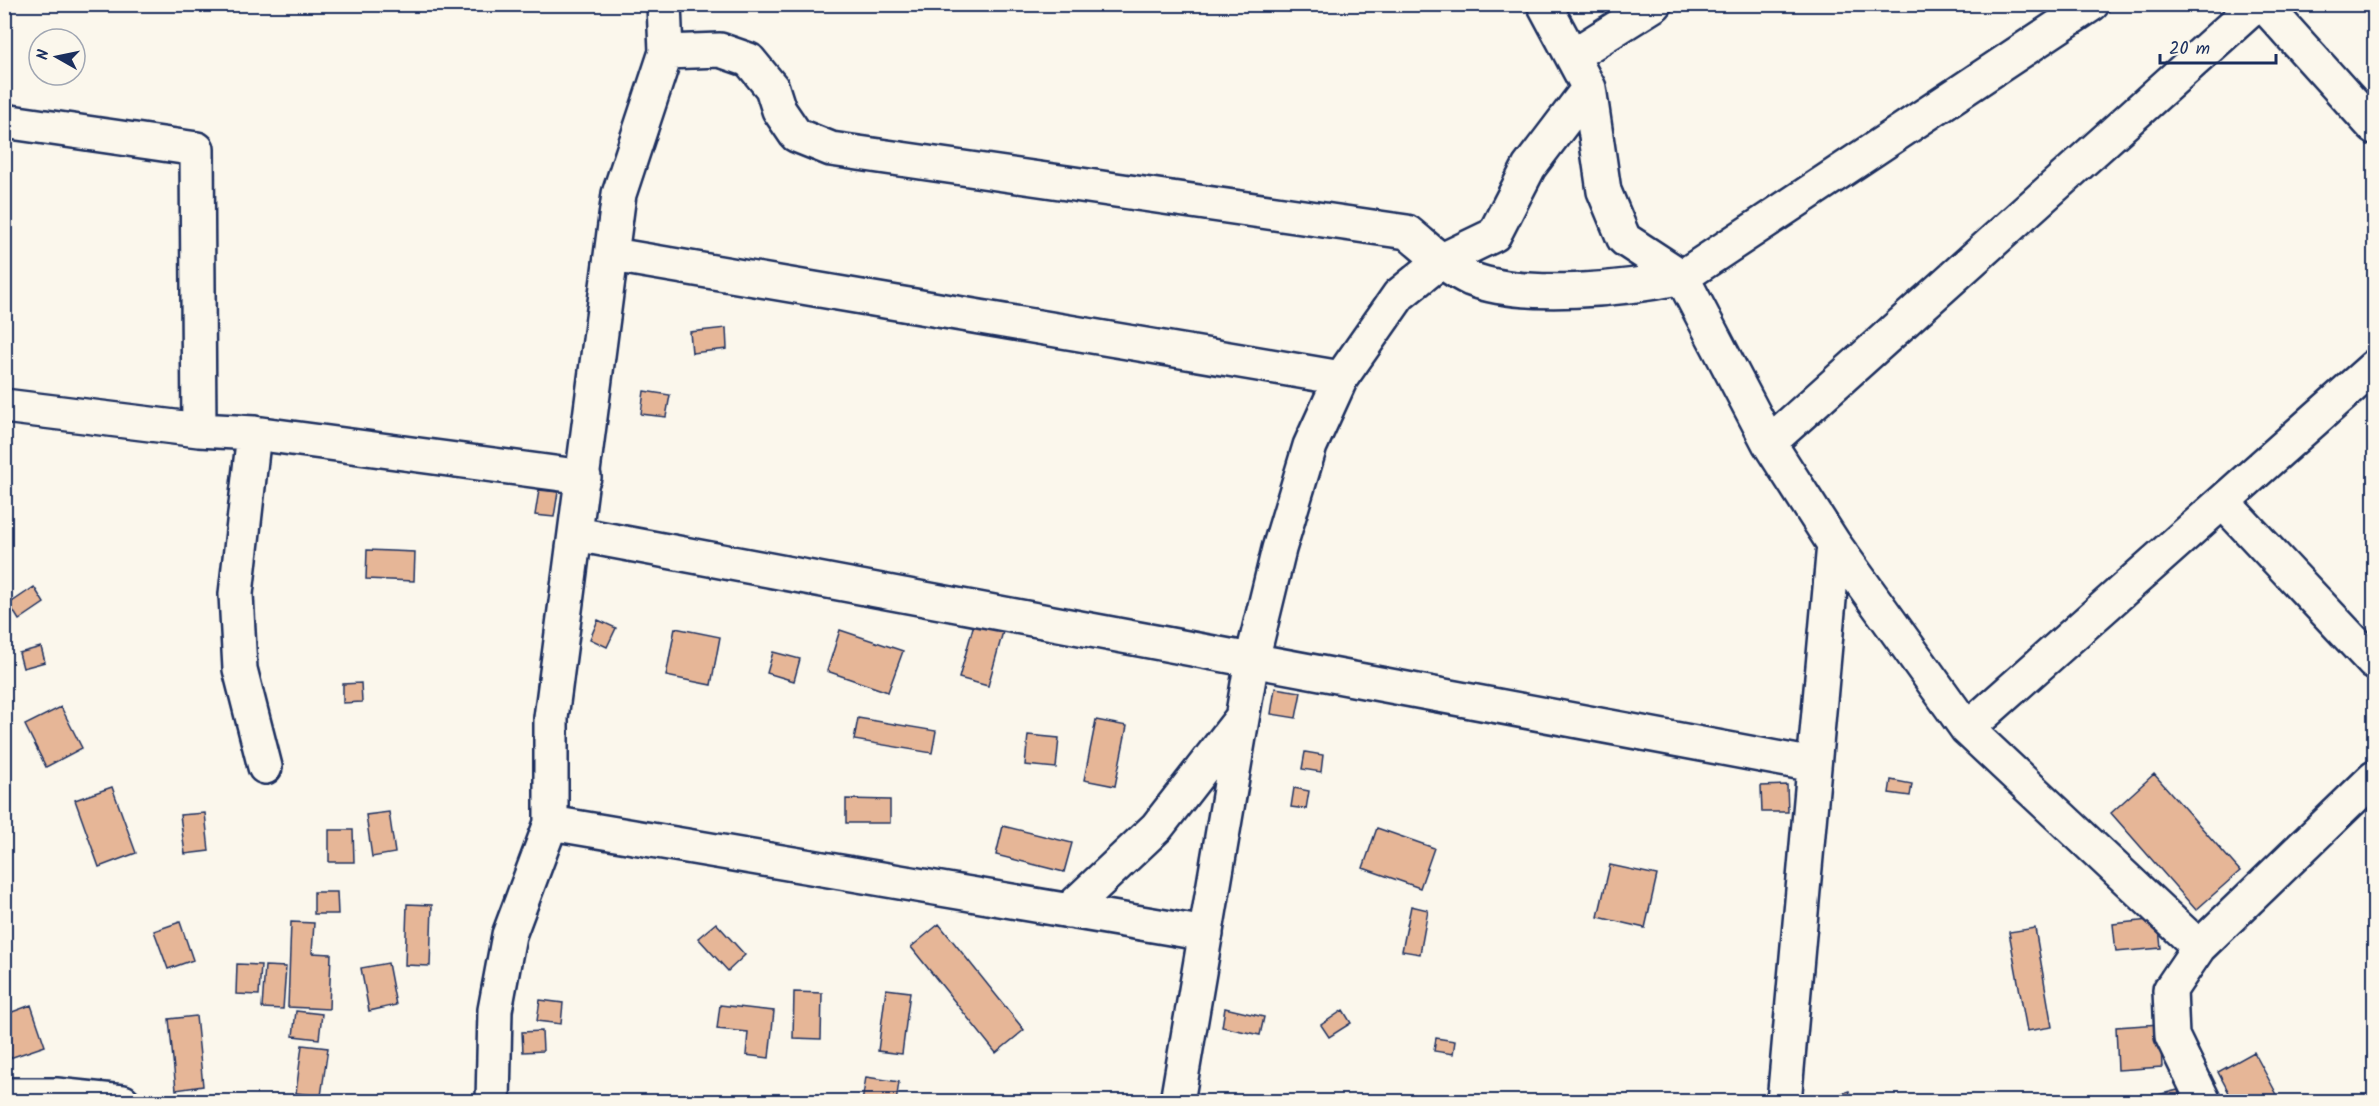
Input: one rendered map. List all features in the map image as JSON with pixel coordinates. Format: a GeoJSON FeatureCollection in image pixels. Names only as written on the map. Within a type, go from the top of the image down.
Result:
{"type":"FeatureCollection","features":[{"type":"Feature","properties":{"kind":"street"},"geometry":{"type":"LineString","coordinates":[[493,1101],[495,1010],[509,934],[551,823],[551,718],[620,194],[666,52],[664,4]]}},
{"type":"Feature","properties":{"kind":"street"},"geometry":{"type":"LineString","coordinates":[[1544,4],[1589,88],[1604,191],[1624,239],[1682,277],[1769,443],[1834,544],[1967,729],[2199,947]]}},
{"type":"Feature","properties":{"kind":"street"},"geometry":{"type":"LineString","coordinates":[[1572,56],[1655,4]]}},
{"type":"Feature","properties":{"kind":"street"},"geometry":{"type":"LineString","coordinates":[[666,52],[720,50],[749,60],[772,88],[779,110],[796,135],[831,149],[1407,232],[1442,260],[1470,278],[1510,289],[1644,285],[1682,277],[2092,4]]}},
{"type":"Feature","properties":{"kind":"street"},"geometry":{"type":"LineString","coordinates":[[1769,443],[2257,4]]}},
{"type":"Feature","properties":{"kind":"street"},"geometry":{"type":"LineString","coordinates":[[2263,4],[2374,127]]}},
{"type":"Feature","properties":{"kind":"street"},"geometry":{"type":"LineString","coordinates":[[1177,1101],[1252,660],[1280,549],[1310,446],[1341,378],[1400,295],[1442,260],[1494,235],[1529,167],[1589,88]]}},
{"type":"Feature","properties":{"kind":"street"},"geometry":{"type":"LineString","coordinates":[[4,121],[197,149],[199,430]]}},
{"type":"Feature","properties":{"kind":"street"},"geometry":{"type":"LineString","coordinates":[[613,255],[1341,378]]}},
{"type":"Feature","properties":{"kind":"street"},"geometry":{"type":"LineString","coordinates":[[1967,729],[2374,367]]}},
{"type":"Feature","properties":{"kind":"street"},"geometry":{"type":"LineString","coordinates":[[4,406],[199,430],[254,433],[584,477]]}},
{"type":"Feature","properties":{"kind":"street"},"geometry":{"type":"LineString","coordinates":[[254,433],[236,594],[240,669],[265,766]]}},
{"type":"Feature","properties":{"kind":"street"},"geometry":{"type":"LineString","coordinates":[[2223,502],[2374,663]]}},
{"type":"Feature","properties":{"kind":"street"},"geometry":{"type":"LineString","coordinates":[[576,534],[1814,765]]}},
{"type":"Feature","properties":{"kind":"street"},"geometry":{"type":"LineString","coordinates":[[1784,1101],[1834,544]]}},
{"type":"Feature","properties":{"kind":"street"},"geometry":{"type":"LineString","coordinates":[[1068,911],[1157,827],[1243,716]]}},
{"type":"Feature","properties":{"kind":"street"},"geometry":{"type":"LineString","coordinates":[[2204,1101],[2172,1036],[2170,990],[2199,947],[2374,778]]}},
{"type":"Feature","properties":{"kind":"street"},"geometry":{"type":"LineString","coordinates":[[551,823],[1206,934]]}},
{"type":"Feature","properties":{"kind":"street"},"geometry":{"type":"LineString","coordinates":[[4,1095],[56,1095],[123,1101]]}},
{"type":"Feature","properties":{"kind":"building"},"geometry":{"type":"Polygon","coordinates":[[[726,328],[727,349],[692,353],[690,332],[726,328]]]}},
{"type":"Feature","properties":{"kind":"building"},"geometry":{"type":"Polygon","coordinates":[[[644,391],[670,395],[666,417],[641,414],[644,391]]]}},
{"type":"Feature","properties":{"kind":"building"},"geometry":{"type":"Polygon","coordinates":[[[539,490],[558,492],[554,517],[535,515],[539,490]]]}},
{"type":"Feature","properties":{"kind":"building"},"geometry":{"type":"Polygon","coordinates":[[[367,550],[415,552],[414,581],[366,579],[367,550]]]}},
{"type":"Feature","properties":{"kind":"building"},"geometry":{"type":"Polygon","coordinates":[[[34,587],[44,603],[19,620],[9,604],[34,587]]]}},
{"type":"Feature","properties":{"kind":"building"},"geometry":{"type":"Polygon","coordinates":[[[598,620],[616,628],[607,647],[590,639],[598,620]]]}},
{"type":"Feature","properties":{"kind":"building"},"geometry":{"type":"Polygon","coordinates":[[[975,620],[1004,628],[988,686],[959,678],[975,620]]]}},
{"type":"Feature","properties":{"kind":"building"},"geometry":{"type":"Polygon","coordinates":[[[675,628],[720,637],[711,685],[666,676],[675,628]]]}},
{"type":"Feature","properties":{"kind":"building"},"geometry":{"type":"Polygon","coordinates":[[[840,630],[903,651],[888,692],[827,671],[840,630]]]}},
{"type":"Feature","properties":{"kind":"building"},"geometry":{"type":"Polygon","coordinates":[[[41,647],[45,662],[23,668],[19,653],[41,647]]]}},
{"type":"Feature","properties":{"kind":"building"},"geometry":{"type":"Polygon","coordinates":[[[773,652],[800,659],[794,681],[767,673],[773,652]]]}},
{"type":"Feature","properties":{"kind":"building"},"geometry":{"type":"Polygon","coordinates":[[[361,683],[362,702],[343,703],[343,684],[361,683]]]}},
{"type":"Feature","properties":{"kind":"building"},"geometry":{"type":"Polygon","coordinates":[[[1275,688],[1301,692],[1296,718],[1271,714],[1275,688]]]}},
{"type":"Feature","properties":{"kind":"building"},"geometry":{"type":"Polygon","coordinates":[[[61,707],[82,748],[46,767],[25,725],[61,707]]]}},
{"type":"Feature","properties":{"kind":"building"},"geometry":{"type":"Polygon","coordinates":[[[858,718],[936,731],[932,753],[854,740],[858,718]]]}},
{"type":"Feature","properties":{"kind":"building"},"geometry":{"type":"Polygon","coordinates":[[[1096,720],[1127,726],[1115,786],[1084,780],[1096,720]]]}},
{"type":"Feature","properties":{"kind":"building"},"geometry":{"type":"Polygon","coordinates":[[[1028,735],[1059,738],[1056,768],[1025,765],[1028,735]]]}},
{"type":"Feature","properties":{"kind":"building"},"geometry":{"type":"Polygon","coordinates":[[[1305,752],[1323,755],[1321,772],[1302,769],[1305,752]]]}},
{"type":"Feature","properties":{"kind":"building"},"geometry":{"type":"Polygon","coordinates":[[[2154,774],[2240,871],[2196,910],[2111,813],[2154,774]]]}},
{"type":"Feature","properties":{"kind":"building"},"geometry":{"type":"Polygon","coordinates":[[[1891,780],[1912,784],[1910,796],[1889,793],[1891,780]]]}},
{"type":"Feature","properties":{"kind":"building"},"geometry":{"type":"Polygon","coordinates":[[[1787,785],[1788,812],[1762,812],[1761,786],[1787,785]]]}},
{"type":"Feature","properties":{"kind":"building"},"geometry":{"type":"Polygon","coordinates":[[[112,787],[136,853],[99,867],[75,800],[112,787]]]}},
{"type":"Feature","properties":{"kind":"building"},"geometry":{"type":"Polygon","coordinates":[[[1294,788],[1309,791],[1306,809],[1291,807],[1294,788]]]}},
{"type":"Feature","properties":{"kind":"building"},"geometry":{"type":"Polygon","coordinates":[[[846,799],[890,800],[890,823],[846,823],[846,799]]]}},
{"type":"Feature","properties":{"kind":"building"},"geometry":{"type":"Polygon","coordinates":[[[389,812],[395,853],[372,857],[366,815],[389,812]]]}},
{"type":"Feature","properties":{"kind":"building"},"geometry":{"type":"Polygon","coordinates":[[[205,813],[209,851],[185,854],[180,815],[205,813]]]}},
{"type":"Feature","properties":{"kind":"building"},"geometry":{"type":"Polygon","coordinates":[[[1003,826],[1072,843],[1064,872],[996,855],[1003,826]]]}},
{"type":"Feature","properties":{"kind":"building"},"geometry":{"type":"Polygon","coordinates":[[[1377,828],[1434,848],[1420,888],[1363,868],[1377,828]]]}},
{"type":"Feature","properties":{"kind":"building"},"geometry":{"type":"Polygon","coordinates":[[[329,830],[353,830],[354,862],[329,862],[329,830]]]}},
{"type":"Feature","properties":{"kind":"building"},"geometry":{"type":"Polygon","coordinates":[[[1610,865],[1657,875],[1645,928],[1598,917],[1610,865]]]}},
{"type":"Feature","properties":{"kind":"building"},"geometry":{"type":"Polygon","coordinates":[[[314,892],[337,892],[338,914],[314,914],[314,892]]]}},
{"type":"Feature","properties":{"kind":"building"},"geometry":{"type":"Polygon","coordinates":[[[407,904],[432,905],[430,966],[405,965],[407,904]]]}},
{"type":"Feature","properties":{"kind":"building"},"geometry":{"type":"Polygon","coordinates":[[[1411,906],[1428,910],[1420,954],[1402,951],[1411,906]]]}},
{"type":"Feature","properties":{"kind":"building"},"geometry":{"type":"Polygon","coordinates":[[[2158,919],[2161,948],[2116,952],[2113,924],[2158,919]]]}},
{"type":"Feature","properties":{"kind":"building"},"geometry":{"type":"Polygon","coordinates":[[[180,922],[193,960],[168,969],[154,931],[180,922]]]}},
{"type":"Feature","properties":{"kind":"building"},"geometry":{"type":"Polygon","coordinates":[[[291,922],[314,923],[312,953],[331,954],[329,1009],[288,1007],[291,922]]]}},
{"type":"Feature","properties":{"kind":"building"},"geometry":{"type":"Polygon","coordinates":[[[716,923],[745,955],[728,971],[698,938],[716,923]]]}},
{"type":"Feature","properties":{"kind":"building"},"geometry":{"type":"Polygon","coordinates":[[[939,924],[1024,1030],[996,1053],[911,947],[939,924]]]}},
{"type":"Feature","properties":{"kind":"building"},"geometry":{"type":"Polygon","coordinates":[[[2035,928],[2052,1027],[2027,1031],[2009,932],[2035,928]]]}},
{"type":"Feature","properties":{"kind":"building"},"geometry":{"type":"Polygon","coordinates":[[[388,963],[396,1005],[369,1011],[361,968],[388,963]]]}},
{"type":"Feature","properties":{"kind":"building"},"geometry":{"type":"Polygon","coordinates":[[[237,964],[261,965],[259,995],[236,994],[237,964]]]}},
{"type":"Feature","properties":{"kind":"building"},"geometry":{"type":"Polygon","coordinates":[[[265,966],[286,967],[283,1009],[262,1008],[265,966]]]}},
{"type":"Feature","properties":{"kind":"building"},"geometry":{"type":"Polygon","coordinates":[[[886,989],[910,992],[902,1054],[878,1051],[886,989]]]}},
{"type":"Feature","properties":{"kind":"building"},"geometry":{"type":"Polygon","coordinates":[[[794,992],[822,993],[821,1039],[793,1038],[794,992]]]}},
{"type":"Feature","properties":{"kind":"building"},"geometry":{"type":"Polygon","coordinates":[[[540,1000],[563,1003],[561,1024],[537,1021],[540,1000]]]}},
{"type":"Feature","properties":{"kind":"building"},"geometry":{"type":"Polygon","coordinates":[[[31,1005],[45,1046],[4,1060],[4,1015],[31,1005]]]}},
{"type":"Feature","properties":{"kind":"building"},"geometry":{"type":"Polygon","coordinates":[[[720,1005],[774,1011],[769,1058],[746,1055],[748,1032],[717,1029],[720,1005]]]}},
{"type":"Feature","properties":{"kind":"building"},"geometry":{"type":"Polygon","coordinates":[[[1225,1008],[1264,1017],[1260,1035],[1222,1027],[1225,1008]]]}},
{"type":"Feature","properties":{"kind":"building"},"geometry":{"type":"Polygon","coordinates":[[[1343,1010],[1351,1023],[1329,1037],[1321,1025],[1343,1010]]]}},
{"type":"Feature","properties":{"kind":"building"},"geometry":{"type":"Polygon","coordinates":[[[296,1011],[322,1014],[319,1039],[293,1036],[296,1011]]]}},
{"type":"Feature","properties":{"kind":"building"},"geometry":{"type":"Polygon","coordinates":[[[196,1016],[203,1086],[176,1090],[169,1019],[196,1016]]]}},
{"type":"Feature","properties":{"kind":"building"},"geometry":{"type":"Polygon","coordinates":[[[2160,1024],[2162,1067],[2118,1070],[2116,1027],[2160,1024]]]}},
{"type":"Feature","properties":{"kind":"building"},"geometry":{"type":"Polygon","coordinates":[[[542,1031],[543,1051],[523,1052],[522,1032],[542,1031]]]}},
{"type":"Feature","properties":{"kind":"building"},"geometry":{"type":"Polygon","coordinates":[[[1436,1038],[1455,1041],[1453,1054],[1434,1051],[1436,1038]]]}},
{"type":"Feature","properties":{"kind":"building"},"geometry":{"type":"Polygon","coordinates":[[[302,1045],[328,1048],[321,1096],[296,1093],[302,1045]]]}},
{"type":"Feature","properties":{"kind":"building"},"geometry":{"type":"Polygon","coordinates":[[[2254,1052],[2281,1102],[2234,1102],[2218,1072],[2254,1052]]]}},
{"type":"Feature","properties":{"kind":"building"},"geometry":{"type":"Polygon","coordinates":[[[866,1077],[899,1082],[896,1102],[862,1102],[866,1077]]]}},
{"type":"Feature","properties":{"kind":"building"},"geometry":{"type":"Polygon","coordinates":[[[2178,1090],[2181,1102],[2129,1102],[2178,1090]]]}},
{"type":"Feature","properties":{"kind":"building"},"geometry":{"type":"Polygon","coordinates":[[[1849,1091],[1853,1102],[1839,1102],[1837,1095],[1849,1091]]]}}]}
